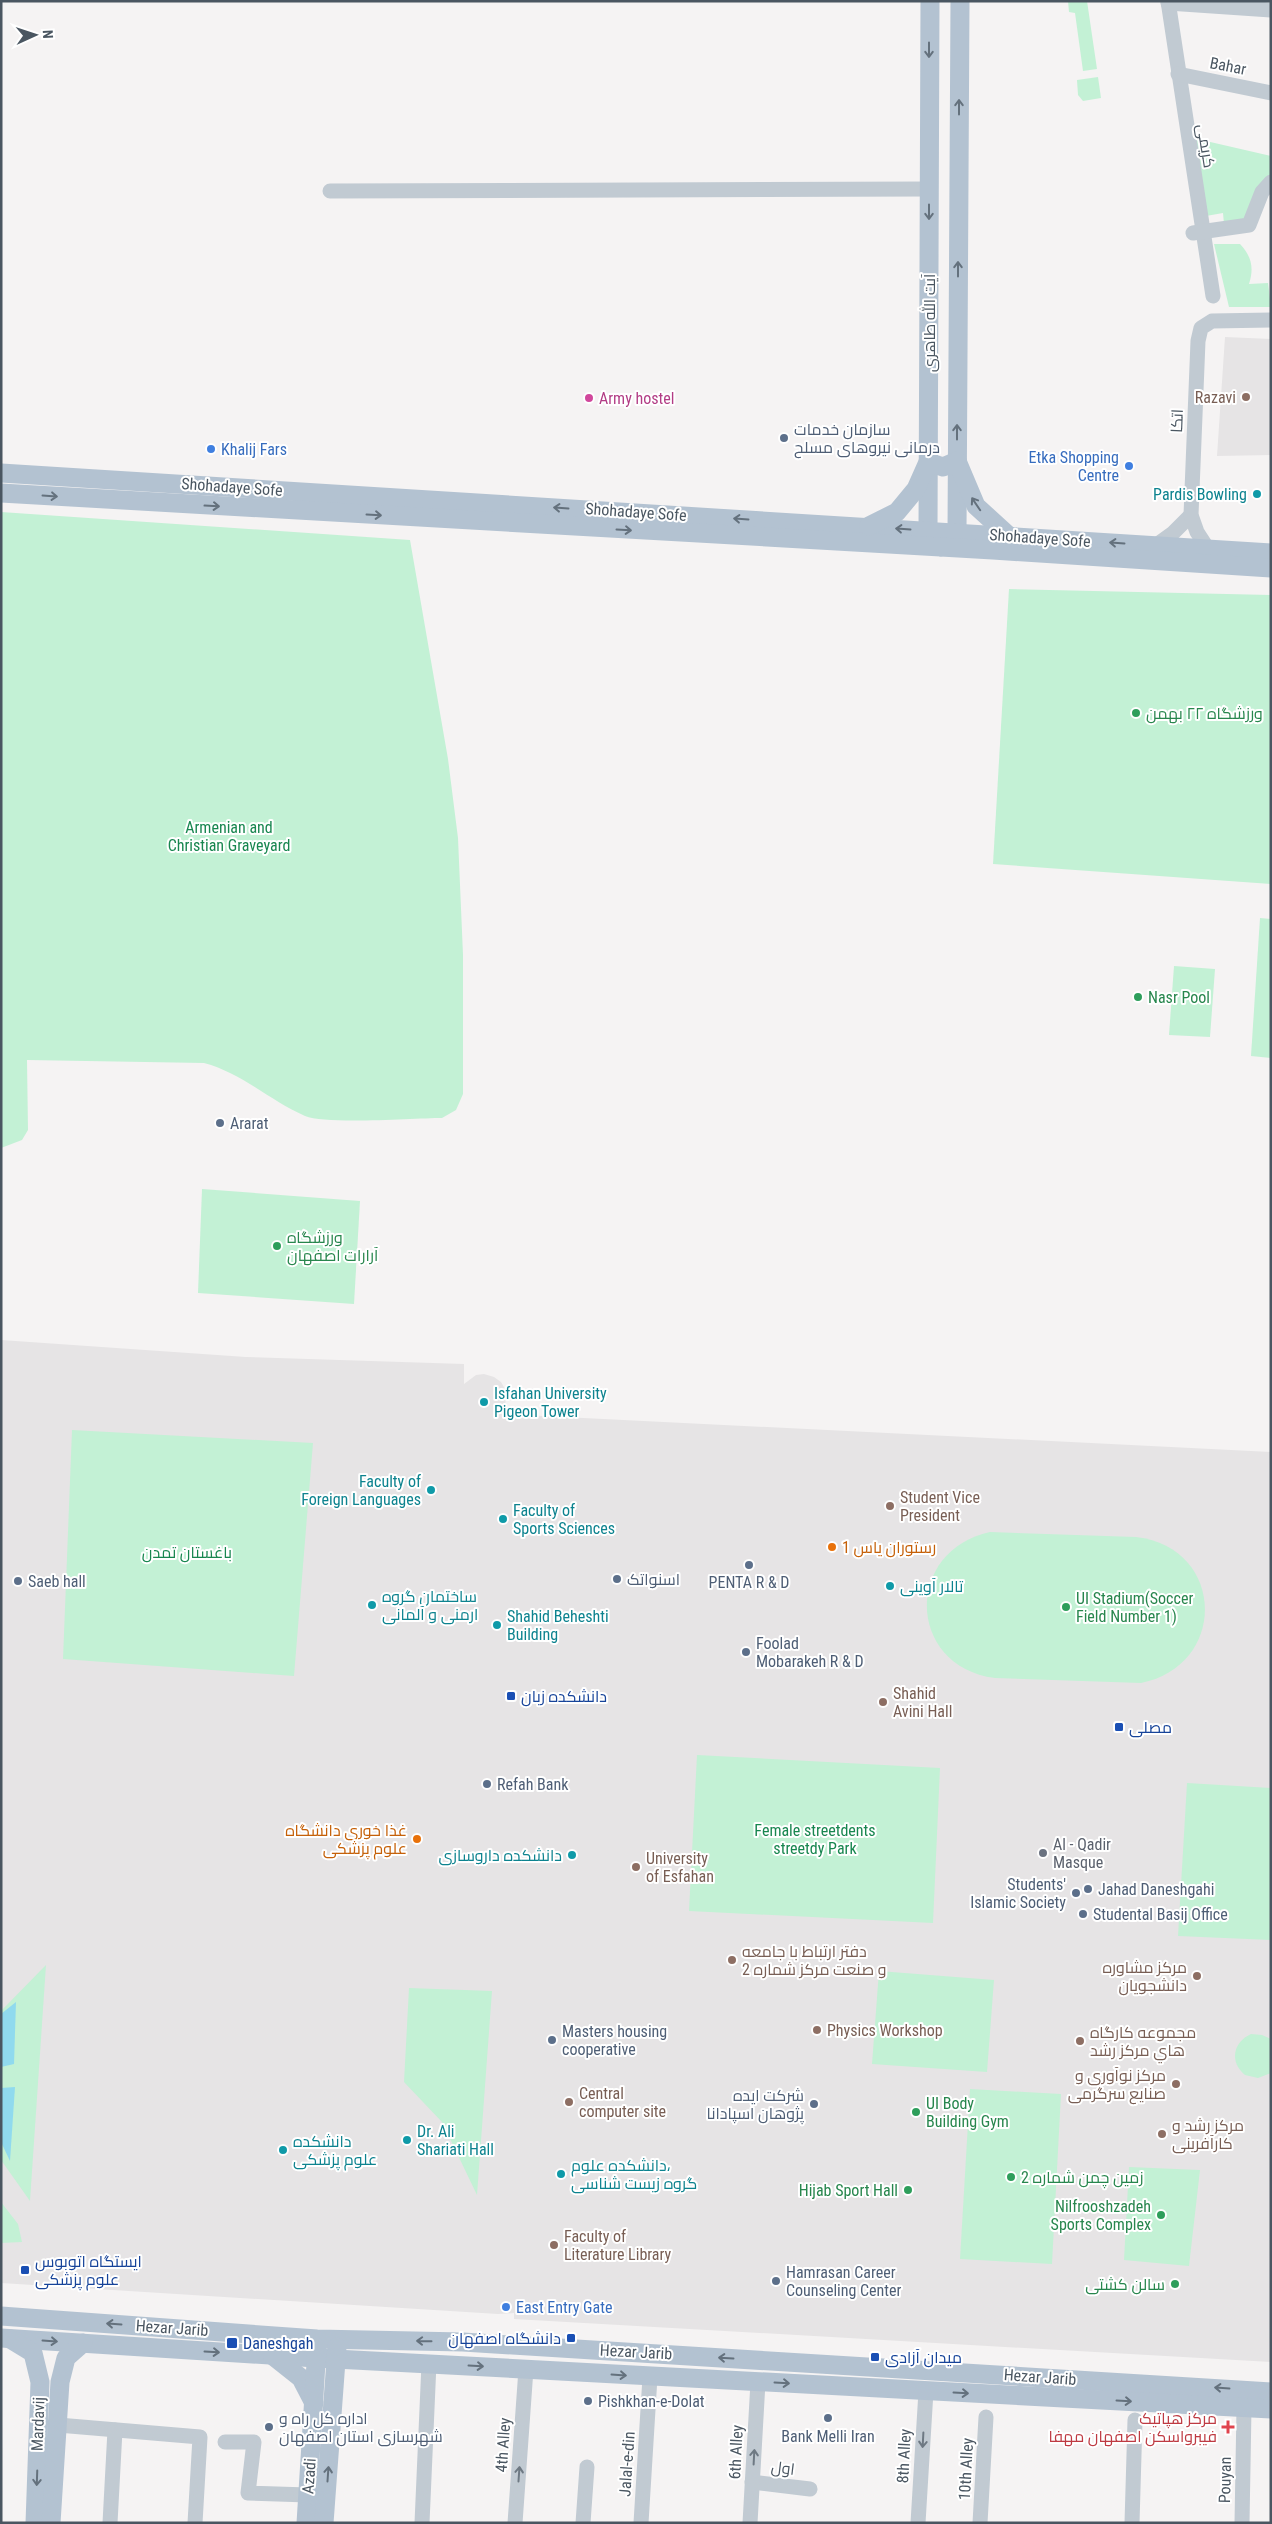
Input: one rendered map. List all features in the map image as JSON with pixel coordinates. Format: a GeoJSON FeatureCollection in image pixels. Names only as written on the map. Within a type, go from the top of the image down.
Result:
{"type":"FeatureCollection","features":[{"type":"Feature","properties":{"kind":"main road","name":"آیت الله طاهری"},"geometry":{"type":"LineString","coordinates":[[928,531],[930,1]]}},
{"type":"Feature","properties":{"kind":"main road","name":"آیت الله طاهری"},"geometry":{"type":"LineString","coordinates":[[957,533],[960,1]]}},
{"type":"Feature","properties":{"kind":"main road","name":"آیت الله طاهری"},"geometry":{"type":"LineString","coordinates":[[957,460],[976,506],[1010,537]]}},
{"type":"Feature","properties":{"kind":"main road"},"geometry":{"type":"LineString","coordinates":[[868,527],[897,512],[916,489],[928,462],[943,467],[957,460]]}},
{"type":"Feature","properties":{"kind":"main road","name":"Shohadaye Sofe"},"geometry":{"type":"LineString","coordinates":[[1,473],[1271,553]]}},
{"type":"Feature","properties":{"kind":"main road"},"geometry":{"type":"LineString","coordinates":[[172,504],[173,483]]}},
{"type":"Feature","properties":{"kind":"main road","name":"Shohadaye Sofe"},"geometry":{"type":"LineString","coordinates":[[1,493],[941,547],[1271,568]]}},
{"type":"Feature","properties":{"kind":"main road"},"geometry":{"type":"LineString","coordinates":[[928,531],[941,547],[957,533]]}},
{"type":"Feature","properties":{"kind":"main road","name":"Hezar Jarib"},"geometry":{"type":"LineString","coordinates":[[1,2316],[317,2339],[463,2342],[1271,2392]]}},
{"type":"Feature","properties":{"kind":"main road","name":"Hezar Jarib"},"geometry":{"type":"LineString","coordinates":[[5,2338],[272,2356],[1271,2409]]}},
{"type":"Feature","properties":{"kind":"main road","name":"Mardavij"},"geometry":{"type":"LineString","coordinates":[[5,2338],[33,2353],[40,2382],[35,2523]]}},
{"type":"Feature","properties":{"kind":"main road","name":"Azadi"},"geometry":{"type":"LineString","coordinates":[[306,2523],[317,2339]]}},
{"type":"Feature","properties":{"kind":"main road","name":"Azadi"},"geometry":{"type":"LineString","coordinates":[[324,2523],[337,2340]]}},
{"type":"Feature","properties":{"kind":"main road","name":"Mardavij"},"geometry":{"type":"LineString","coordinates":[[51,2523],[60,2382],[66,2358],[83,2343]]}},
{"type":"Feature","properties":{"kind":"main road"},"geometry":{"type":"LineString","coordinates":[[272,2356],[301,2378],[314,2404]]}},
{"type":"Feature","properties":{"kind":"main road"},"geometry":{"type":"LineString","coordinates":[[750,2359],[754,2382]]}},
{"type":"Feature","properties":{"kind":"main road"},"geometry":{"type":"LineString","coordinates":[[1168,2404],[1169,2385]]}},
{"type":"Feature","properties":{"kind":"street"},"geometry":{"type":"LineString","coordinates":[[1168,2],[1269,7]]}},
{"type":"Feature","properties":{"kind":"street","name":"کریمی"},"geometry":{"type":"LineString","coordinates":[[1168,2],[1198,233],[1213,296]]}},
{"type":"Feature","properties":{"kind":"street","name":"Bahar"},"geometry":{"type":"LineString","coordinates":[[1178,74],[1271,93]]}},
{"type":"Feature","properties":{"kind":"street"},"geometry":{"type":"LineString","coordinates":[[1198,233],[1249,225],[1262,192],[1271,182]]}},
{"type":"Feature","properties":{"kind":"street"},"geometry":{"type":"LineString","coordinates":[[330,191],[929,189]]}},
{"type":"Feature","properties":{"kind":"street","name":"اتکا"},"geometry":{"type":"LineString","coordinates":[[1191,515],[1198,341],[1201,328],[1212,321],[1271,320]]}},
{"type":"Feature","properties":{"kind":"street"},"geometry":{"type":"LineString","coordinates":[[1155,546],[1173,533],[1191,515],[1197,532],[1208,549]]}},
{"type":"Feature","properties":{"kind":"street"},"geometry":{"type":"LineString","coordinates":[[422,2523],[429,2363]]}},
{"type":"Feature","properties":{"kind":"street","name":"4th Alley"},"geometry":{"type":"LineString","coordinates":[[515,2523],[526,2369]]}},
{"type":"Feature","properties":{"kind":"street","name":"Jalal-e-din"},"geometry":{"type":"LineString","coordinates":[[641,2523],[650,2377]]}},
{"type":"Feature","properties":{"kind":"street","name":"6th Alley"},"geometry":{"type":"LineString","coordinates":[[750,2523],[754,2382]]}},
{"type":"Feature","properties":{"kind":"street","name":"8th Alley"},"geometry":{"type":"LineString","coordinates":[[918,2523],[926,2391]]}},
{"type":"Feature","properties":{"kind":"street","name":"Pouyan"},"geometry":{"type":"LineString","coordinates":[[1242,2523],[1244,2408]]}},
{"type":"Feature","properties":{"kind":"street","name":"10th Alley"},"geometry":{"type":"LineString","coordinates":[[980,2523],[986,2418]]}},
{"type":"Feature","properties":{"kind":"street"},"geometry":{"type":"LineString","coordinates":[[1132,2523],[1135,2420]]}},
{"type":"Feature","properties":{"kind":"street"},"geometry":{"type":"LineString","coordinates":[[58,2426],[200,2437],[195,2523]]}},
{"type":"Feature","properties":{"kind":"street"},"geometry":{"type":"LineString","coordinates":[[110,2523],[116,2430]]}},
{"type":"Feature","properties":{"kind":"street"},"geometry":{"type":"LineString","coordinates":[[225,2442],[254,2442],[248,2493],[308,2495]]}},
{"type":"Feature","properties":{"kind":"street"},"geometry":{"type":"LineString","coordinates":[[582,2523],[587,2467]]}},
{"type":"Feature","properties":{"kind":"street","name":"اول"},"geometry":{"type":"LineString","coordinates":[[752,2482],[810,2489]]}},
{"type":"Feature","properties":{"kind":"shaded area","name":"Razavi"},"geometry":{"type":"Polygon","coordinates":[[[1225,337],[1271,339],[1271,455],[1217,456],[1225,337]]]}},
{"type":"Feature","properties":{"kind":"shaded area","name":"University of Esfahan"},"geometry":{"type":"Polygon","coordinates":[[[1,1340],[246,1357],[464,1364],[464,1384],[476,1375],[484,1374],[494,1377],[501,1382],[505,1389],[506,1398],[504,1414],[1271,1452],[1271,2362],[514,2319],[514,2313],[498,2314],[1,2283],[1,1340]]]}},
{"type":"Feature","properties":{"kind":"green space"},"geometry":{"type":"Polygon","coordinates":[[[1068,1],[1087,1],[1097,69],[1083,71],[1075,13],[1069,12],[1068,1]]]}},
{"type":"Feature","properties":{"kind":"green space"},"geometry":{"type":"Polygon","coordinates":[[[1098,77],[1101,98],[1083,101],[1078,95],[1077,80],[1098,77]]]}},
{"type":"Feature","properties":{"kind":"green space"},"geometry":{"type":"Polygon","coordinates":[[[1193,138],[1271,156],[1271,175],[1244,221],[1224,224],[1223,213],[1206,216],[1193,138]]]}},
{"type":"Feature","properties":{"kind":"green space"},"geometry":{"type":"Polygon","coordinates":[[[1214,244],[1240,244],[1247,253],[1251,263],[1249,284],[1268,283],[1271,307],[1229,307],[1214,244]]]}},
{"type":"Feature","properties":{"kind":"green space","name":"Armenian and Christian Graveyard"},"geometry":{"type":"Polygon","coordinates":[[[1,512],[410,540],[448,759],[458,838],[463,955],[463,1094],[456,1110],[442,1118],[351,1121],[316,1119],[292,1110],[231,1073],[204,1063],[27,1060],[28,1130],[22,1140],[1,1148],[1,512]]]}},
{"type":"Feature","properties":{"kind":"green space","name":"ورزشگاه ۲۲ بهمن"},"geometry":{"type":"Polygon","coordinates":[[[1009,589],[1271,595],[1271,884],[993,864],[1009,589]]]}},
{"type":"Feature","properties":{"kind":"green space"},"geometry":{"type":"Polygon","coordinates":[[[1260,918],[1271,919],[1271,1058],[1251,1056],[1260,918]]]}},
{"type":"Feature","properties":{"kind":"green space"},"geometry":{"type":"Polygon","coordinates":[[[1174,966],[1215,969],[1210,1037],[1169,1035],[1174,966]]]}},
{"type":"Feature","properties":{"kind":"green space"},"geometry":{"type":"Polygon","coordinates":[[[202,1189],[360,1201],[354,1304],[198,1293],[202,1189]]]}},
{"type":"Feature","properties":{"kind":"green space","name":"باغستان تمدن"},"geometry":{"type":"Polygon","coordinates":[[[72,1430],[313,1443],[294,1676],[63,1659],[72,1430]]]}},
{"type":"Feature","properties":{"kind":"green space","name":"UI Stadium(Soccer Field Number 1)"},"geometry":{"type":"Polygon","coordinates":[[[990,1532],[1136,1537],[1165,1545],[1187,1561],[1200,1583],[1205,1607],[1202,1632],[1190,1654],[1170,1672],[1141,1683],[995,1678],[966,1669],[945,1653],[932,1632],[927,1608],[930,1584],[942,1561],[962,1543],[990,1532]]]}},
{"type":"Feature","properties":{"kind":"green space","name":"Female streetdents streetdy Park"},"geometry":{"type":"Polygon","coordinates":[[[697,1755],[940,1768],[933,1923],[689,1911],[697,1755]]]}},
{"type":"Feature","properties":{"kind":"green space"},"geometry":{"type":"Polygon","coordinates":[[[1187,1783],[1271,1788],[1271,1940],[1178,1936],[1187,1783]]]}},
{"type":"Feature","properties":{"kind":"green space"},"geometry":{"type":"Polygon","coordinates":[[[46,1965],[30,2201],[1,2160],[1,2011],[46,1965]]]}},
{"type":"Feature","properties":{"kind":"green space"},"geometry":{"type":"Polygon","coordinates":[[[879,1971],[994,1980],[987,2072],[872,2064],[879,1971]]]}},
{"type":"Feature","properties":{"kind":"green space"},"geometry":{"type":"Polygon","coordinates":[[[409,1988],[492,1991],[477,2195],[442,2122],[404,2082],[409,1988]]]}},
{"type":"Feature","properties":{"kind":"green space"},"geometry":{"type":"Polygon","coordinates":[[[1251,2034],[1262,2035],[1271,2039],[1271,2073],[1258,2078],[1245,2075],[1240,2070],[1235,2058],[1240,2042],[1251,2034]]]}},
{"type":"Feature","properties":{"kind":"green space","name":"زمین چمن شماره 2"},"geometry":{"type":"Polygon","coordinates":[[[970,2089],[1061,2094],[1052,2264],[960,2259],[970,2089]]]}},
{"type":"Feature","properties":{"kind":"green space","name":"Nilfrooshzadeh Sports Complex"},"geometry":{"type":"Polygon","coordinates":[[[1129,2167],[1200,2170],[1189,2266],[1124,2260],[1129,2167]]]}},
{"type":"Feature","properties":{"kind":"green space"},"geometry":{"type":"Polygon","coordinates":[[[1,2202],[18,2224],[22,2242],[1,2243],[1,2202]]]}},
{"type":"Feature","properties":{"kind":"water"},"geometry":{"type":"Polygon","coordinates":[[[16,2002],[14,2064],[1,2067],[1,2014],[16,2002]]]}},
{"type":"Feature","properties":{"kind":"water"},"geometry":{"type":"Polygon","coordinates":[[[15,2087],[10,2161],[1,2142],[1,2088],[15,2087]]]}},
{"type":"Feature","properties":{"kind":"place","name":"Razavi"},"geometry":{"type":"Point","coordinates":[1246,397]}},
{"type":"Feature","properties":{"kind":"place","name":"Army hostel"},"geometry":{"type":"Point","coordinates":[589,398]}},
{"type":"Feature","properties":{"kind":"place","name":"سازمان خدمات درمانی نیروهای مسلح"},"geometry":{"type":"Point","coordinates":[784,438]}},
{"type":"Feature","properties":{"kind":"place","name":"Khalij Fars"},"geometry":{"type":"Point","coordinates":[211,449]}},
{"type":"Feature","properties":{"kind":"place","name":"Etka Shopping Centre"},"geometry":{"type":"Point","coordinates":[1129,466]}},
{"type":"Feature","properties":{"kind":"place","name":"Pardis Bowling"},"geometry":{"type":"Point","coordinates":[1257,494]}},
{"type":"Feature","properties":{"kind":"place","name":"ورزشگاه ۲۲ بهمن"},"geometry":{"type":"Point","coordinates":[1136,713]}},
{"type":"Feature","properties":{"kind":"place","name":"Nasr Pool"},"geometry":{"type":"Point","coordinates":[1138,997]}},
{"type":"Feature","properties":{"kind":"place","name":"Ararat"},"geometry":{"type":"Point","coordinates":[220,1123]}},
{"type":"Feature","properties":{"kind":"place","name":"ورزشگاه آرارات اصفهان"},"geometry":{"type":"Point","coordinates":[277,1246]}},
{"type":"Feature","properties":{"kind":"place","name":"Isfahan University Pigeon Tower"},"geometry":{"type":"Point","coordinates":[484,1402]}},
{"type":"Feature","properties":{"kind":"place","name":"Faculty of Foreign Languages"},"geometry":{"type":"Point","coordinates":[431,1490]}},
{"type":"Feature","properties":{"kind":"place","name":"Student Vice President"},"geometry":{"type":"Point","coordinates":[890,1506]}},
{"type":"Feature","properties":{"kind":"place","name":"Faculty of Sports Sciences"},"geometry":{"type":"Point","coordinates":[503,1519]}},
{"type":"Feature","properties":{"kind":"place","name":"رستوران یاس 1"},"geometry":{"type":"Point","coordinates":[832,1547]}},
{"type":"Feature","properties":{"kind":"place","name":"PENTA R & D"},"geometry":{"type":"Point","coordinates":[749,1565]}},
{"type":"Feature","properties":{"kind":"place","name":"اسنواتک"},"geometry":{"type":"Point","coordinates":[617,1579]}},
{"type":"Feature","properties":{"kind":"place","name":"Saeb hall"},"geometry":{"type":"Point","coordinates":[18,1581]}},
{"type":"Feature","properties":{"kind":"place","name":"تالار آوینی"},"geometry":{"type":"Point","coordinates":[890,1586]}},
{"type":"Feature","properties":{"kind":"place","name":"ساختمان گروه ارمنی و آلمانی"},"geometry":{"type":"Point","coordinates":[372,1605]}},
{"type":"Feature","properties":{"kind":"place","name":"UI Stadium(Soccer Field Number 1)"},"geometry":{"type":"Point","coordinates":[1066,1607]}},
{"type":"Feature","properties":{"kind":"place","name":"Shahid Beheshti Building"},"geometry":{"type":"Point","coordinates":[497,1625]}},
{"type":"Feature","properties":{"kind":"place","name":"Foolad Mobarakeh R & D"},"geometry":{"type":"Point","coordinates":[746,1652]}},
{"type":"Feature","properties":{"kind":"place","name":"دانشکده زبان"},"geometry":{"type":"Point","coordinates":[511,1696]}},
{"type":"Feature","properties":{"kind":"place","name":"Shahid Avini Hall"},"geometry":{"type":"Point","coordinates":[883,1702]}},
{"type":"Feature","properties":{"kind":"place","name":"مصلی"},"geometry":{"type":"Point","coordinates":[1119,1727]}},
{"type":"Feature","properties":{"kind":"place","name":"Refah Bank"},"geometry":{"type":"Point","coordinates":[487,1784]}},
{"type":"Feature","properties":{"kind":"place","name":"غذا خوری دانشگاه علوم پزشکی"},"geometry":{"type":"Point","coordinates":[417,1839]}},
{"type":"Feature","properties":{"kind":"place","name":"Al - Qadir Masque"},"geometry":{"type":"Point","coordinates":[1043,1853]}},
{"type":"Feature","properties":{"kind":"place","name":"دانشکده داروسازی"},"geometry":{"type":"Point","coordinates":[572,1855]}},
{"type":"Feature","properties":{"kind":"place","name":"University of Esfahan"},"geometry":{"type":"Point","coordinates":[636,1867]}},
{"type":"Feature","properties":{"kind":"place","name":"Jahad Daneshgahi"},"geometry":{"type":"Point","coordinates":[1088,1889]}},
{"type":"Feature","properties":{"kind":"place","name":"Students' Islamic Society"},"geometry":{"type":"Point","coordinates":[1076,1893]}},
{"type":"Feature","properties":{"kind":"place","name":"Studental Basij Office"},"geometry":{"type":"Point","coordinates":[1083,1914]}},
{"type":"Feature","properties":{"kind":"place","name":"دفتر ارتباط با جامعه و صنعت مرکز شماره 2"},"geometry":{"type":"Point","coordinates":[732,1960]}},
{"type":"Feature","properties":{"kind":"place","name":"مرکز مشاوره دانشجویان"},"geometry":{"type":"Point","coordinates":[1197,1976]}},
{"type":"Feature","properties":{"kind":"place","name":"Physics Workshop"},"geometry":{"type":"Point","coordinates":[817,2030]}},
{"type":"Feature","properties":{"kind":"place","name":"Masters housing cooperative"},"geometry":{"type":"Point","coordinates":[552,2040]}},
{"type":"Feature","properties":{"kind":"place","name":"مجموعه کارگاه هاي مرکز رشد"},"geometry":{"type":"Point","coordinates":[1080,2041]}},
{"type":"Feature","properties":{"kind":"place","name":"مرکز نوآوری و صنایع سرگرمی"},"geometry":{"type":"Point","coordinates":[1176,2084]}},
{"type":"Feature","properties":{"kind":"place","name":"Central computer site"},"geometry":{"type":"Point","coordinates":[569,2102]}},
{"type":"Feature","properties":{"kind":"place","name":"شرکت ایده پژوهان اسپادانا"},"geometry":{"type":"Point","coordinates":[814,2104]}},
{"type":"Feature","properties":{"kind":"place","name":"UI Body Building Gym"},"geometry":{"type":"Point","coordinates":[916,2112]}},
{"type":"Feature","properties":{"kind":"place","name":"مرکز رشد و کارآفرینی"},"geometry":{"type":"Point","coordinates":[1162,2134]}},
{"type":"Feature","properties":{"kind":"place","name":"Dr. Ali Shariati Hall"},"geometry":{"type":"Point","coordinates":[407,2140]}},
{"type":"Feature","properties":{"kind":"place","name":"دانشکده علوم پزشکی"},"geometry":{"type":"Point","coordinates":[283,2150]}},
{"type":"Feature","properties":{"kind":"place","name":"دانشکده علوم، گروه زیست شناسی"},"geometry":{"type":"Point","coordinates":[561,2174]}},
{"type":"Feature","properties":{"kind":"place","name":"زمین چمن شماره 2"},"geometry":{"type":"Point","coordinates":[1011,2177]}},
{"type":"Feature","properties":{"kind":"place","name":"Hijab Sport Hall"},"geometry":{"type":"Point","coordinates":[908,2190]}},
{"type":"Feature","properties":{"kind":"place","name":"Nilfrooshzadeh Sports Complex"},"geometry":{"type":"Point","coordinates":[1161,2215]}},
{"type":"Feature","properties":{"kind":"place","name":"Faculty of Literature Library"},"geometry":{"type":"Point","coordinates":[554,2245]}},
{"type":"Feature","properties":{"kind":"place","name":"ایستگاه اتوبوس علوم پزشکی"},"geometry":{"type":"Point","coordinates":[25,2270]}},
{"type":"Feature","properties":{"kind":"place","name":"Hamrasan Career Counseling Center"},"geometry":{"type":"Point","coordinates":[776,2281]}},
{"type":"Feature","properties":{"kind":"place","name":"سالن کشتی"},"geometry":{"type":"Point","coordinates":[1175,2284]}},
{"type":"Feature","properties":{"kind":"place","name":"East Entry Gate"},"geometry":{"type":"Point","coordinates":[506,2307]}},
{"type":"Feature","properties":{"kind":"place","name":"دانشگاه اصفهان"},"geometry":{"type":"Point","coordinates":[571,2338]}},
{"type":"Feature","properties":{"kind":"place","name":"Daneshgah"},"geometry":{"type":"Point","coordinates":[232,2343]}},
{"type":"Feature","properties":{"kind":"place","name":"میدان آزادی"},"geometry":{"type":"Point","coordinates":[875,2357]}},
{"type":"Feature","properties":{"kind":"place","name":"Pishkhan-e-Dolat"},"geometry":{"type":"Point","coordinates":[588,2401]}},
{"type":"Feature","properties":{"kind":"place","name":"Bank Melli Iran"},"geometry":{"type":"Point","coordinates":[828,2418]}},
{"type":"Feature","properties":{"kind":"place","name":"اداره کل راه و شهرسازی استان اصفهان"},"geometry":{"type":"Point","coordinates":[269,2427]}},
{"type":"Feature","properties":{"kind":"place","name":"مرکز هپاتیک فیبرواسکن اصفهان مهفا"},"geometry":{"type":"Point","coordinates":[1228,2427]}}]}
